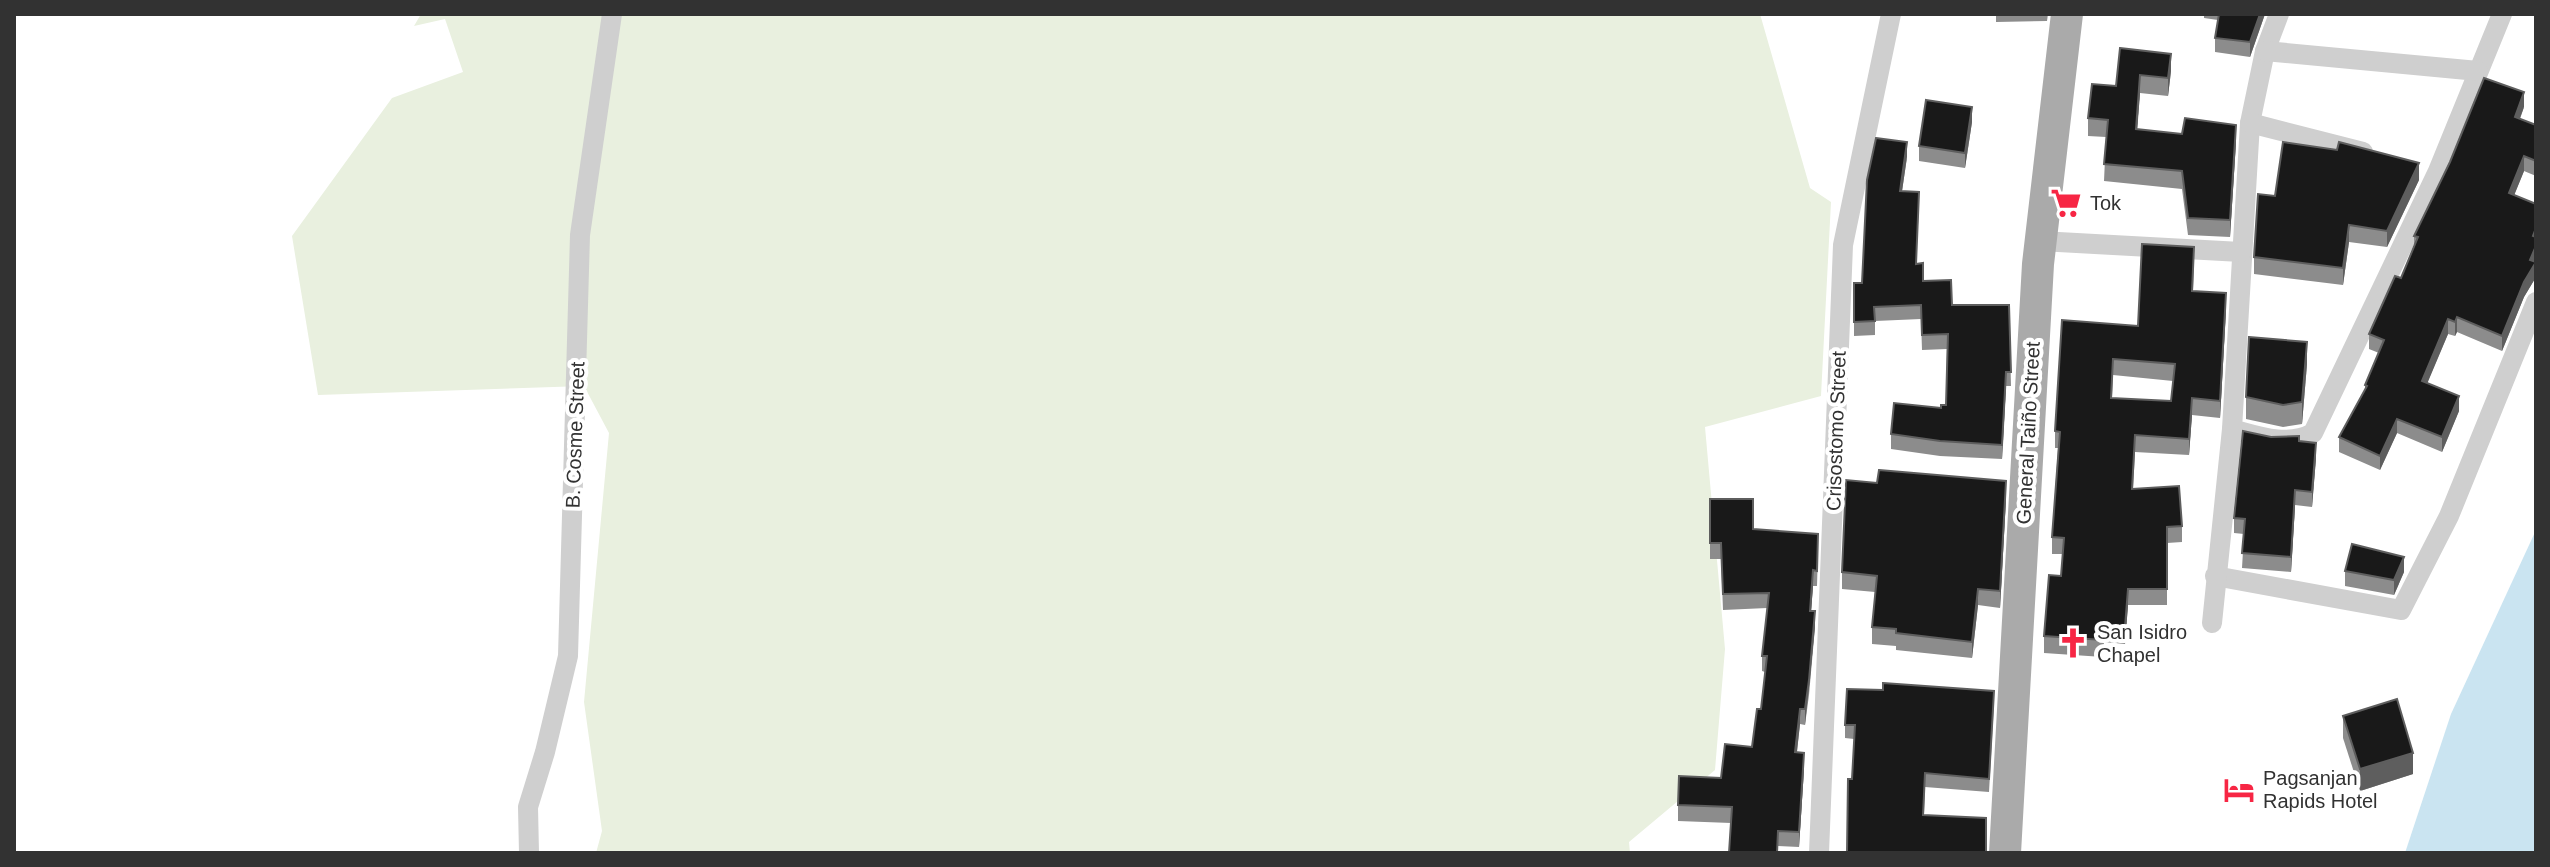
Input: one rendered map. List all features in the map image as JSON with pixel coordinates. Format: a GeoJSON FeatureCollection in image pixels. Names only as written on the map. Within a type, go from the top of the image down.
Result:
{"type":"FeatureCollection","features":[{"type":"Feature","properties":{"kind":"main road","name":"General Taiño Street"},"geometry":{"type":"LineString","coordinates":[[2005,853],[2040,241],[2067,14]]}},
{"type":"Feature","properties":{"kind":"street","name":"B. Cosme Street"},"geometry":{"type":"LineString","coordinates":[[529,853],[528,807],[568,656],[580,235],[612,14]]}},
{"type":"Feature","properties":{"kind":"street","name":"Crisostomo Street"},"geometry":{"type":"LineString","coordinates":[[1819,853],[1843,245],[1891,14]]}},
{"type":"Feature","properties":{"kind":"street"},"geometry":{"type":"LineString","coordinates":[[2212,623],[2232,429],[2250,123],[2265,51],[2279,14]]}},
{"type":"Feature","properties":{"kind":"street"},"geometry":{"type":"LineString","coordinates":[[2232,429],[2264,438],[2299,441],[2313,433],[2502,14]]}},
{"type":"Feature","properties":{"kind":"street"},"geometry":{"type":"LineString","coordinates":[[2265,51],[2478,71]]}},
{"type":"Feature","properties":{"kind":"street"},"geometry":{"type":"LineString","coordinates":[[2250,123],[2380,156]]}},
{"type":"Feature","properties":{"kind":"street"},"geometry":{"type":"LineString","coordinates":[[2040,241],[2241,252]]}},
{"type":"Feature","properties":{"kind":"street"},"geometry":{"type":"LineString","coordinates":[[2215,576],[2401,610],[2449,516],[2536,302]]}},
{"type":"Feature","properties":{"kind":"green space"},"geometry":{"type":"Polygon","coordinates":[[[421,14],[1760,14],[1810,188],[1831,202],[1821,396],[1705,427],[1725,649],[1715,770],[1629,842],[1630,853],[596,853],[602,831],[584,702],[609,433],[584,386],[318,395],[292,236],[392,98],[463,72],[445,19],[414,26],[421,14]]]}},
{"type":"Feature","properties":{"kind":"water"},"geometry":{"type":"Polygon","coordinates":[[[2536,530],[2536,853],[2405,853],[2451,714],[2536,530]]]}},
{"type":"Feature","properties":{"kind":"building"},"geometry":{"type":"Polygon","coordinates":[[[2219,14],[2260,14],[2250,42],[2215,38],[2219,14]]]}},
{"type":"Feature","properties":{"kind":"building"},"geometry":{"type":"Polygon","coordinates":[[[2120,48],[2171,54],[2168,78],[2140,75],[2136,129],[2182,134],[2185,118],[2236,125],[2230,220],[2188,218],[2182,171],[2104,164],[2108,120],[2088,118],[2092,84],[2116,86],[2120,48]]]}},
{"type":"Feature","properties":{"kind":"building"},"geometry":{"type":"Polygon","coordinates":[[[2484,78],[2524,92],[2515,117],[2536,125],[2536,161],[2524,156],[2509,193],[2536,204],[2533,236],[2536,237],[2536,246],[2530,260],[2536,262],[2524,282],[2502,336],[2457,317],[2455,322],[2448,319],[2422,381],[2459,396],[2442,437],[2397,419],[2380,456],[2339,437],[2367,386],[2384,340],[2369,334],[2395,276],[2401,278],[2418,237],[2414,236],[2450,162],[2484,78]]]}},
{"type":"Feature","properties":{"kind":"building"},"geometry":{"type":"Polygon","coordinates":[[[1926,100],[1972,107],[1965,153],[1919,146],[1926,100]]]}},
{"type":"Feature","properties":{"kind":"building"},"geometry":{"type":"Polygon","coordinates":[[[1876,138],[1907,142],[1900,191],[1919,192],[1916,264],[1923,263],[1923,281],[1951,280],[1952,305],[2009,305],[2011,372],[2006,372],[2002,445],[1891,434],[1894,403],[1941,408],[1941,405],[1946,405],[1948,334],[1922,335],[1921,305],[1874,307],[1875,321],[1854,322],[1854,283],[1862,283],[1867,180],[1876,138]]]}},
{"type":"Feature","properties":{"kind":"building"},"geometry":{"type":"Polygon","coordinates":[[[2283,142],[2337,150],[2339,142],[2419,163],[2387,231],[2349,225],[2343,268],[2254,257],[2258,194],[2275,196],[2283,142]]]}},
{"type":"Feature","properties":{"kind":"building"},"geometry":{"type":"Polygon","coordinates":[[[2142,244],[2194,247],[2192,291],[2226,293],[2220,401],[2192,398],[2189,439],[2135,435],[2132,489],[2179,486],[2182,526],[2167,527],[2167,589],[2128,589],[2125,627],[2104,626],[2103,640],[2044,636],[2049,575],[2061,576],[2064,538],[2052,537],[2060,432],[2055,431],[2062,320],[2138,326],[2142,244]],[[2113,359],[2111,398],[2171,401],[2175,364],[2113,359]]]}},
{"type":"Feature","properties":{"kind":"building"},"geometry":{"type":"Polygon","coordinates":[[[2249,337],[2307,342],[2302,402],[2283,405],[2246,397],[2249,337]]]}},
{"type":"Feature","properties":{"kind":"building"},"geometry":{"type":"Polygon","coordinates":[[[2243,431],[2271,437],[2299,436],[2299,441],[2316,443],[2312,492],[2295,490],[2291,557],[2242,553],[2245,519],[2234,518],[2243,431]]]}},
{"type":"Feature","properties":{"kind":"building"},"geometry":{"type":"Polygon","coordinates":[[[1879,470],[2006,481],[2000,591],[1978,589],[1972,642],[1872,627],[1877,576],[1842,572],[1846,480],[1877,483],[1879,470]]]}},
{"type":"Feature","properties":{"kind":"building"},"geometry":{"type":"Polygon","coordinates":[[[1710,499],[1753,499],[1753,529],[1818,534],[1817,571],[1813,570],[1810,611],[1815,611],[1809,680],[1805,709],[1800,709],[1795,752],[1804,753],[1799,832],[1778,831],[1777,853],[1729,853],[1732,807],[1678,805],[1679,776],[1721,778],[1725,744],[1752,747],[1757,709],[1761,709],[1767,656],[1762,656],[1769,593],[1723,594],[1721,543],[1710,543],[1710,499]]]}},
{"type":"Feature","properties":{"kind":"building"},"geometry":{"type":"Polygon","coordinates":[[[2352,544],[2404,557],[2394,580],[2345,571],[2352,544]]]}},
{"type":"Feature","properties":{"kind":"building"},"geometry":{"type":"Polygon","coordinates":[[[1883,683],[1994,691],[1989,779],[1925,773],[1923,815],[1986,818],[1986,853],[1847,853],[1848,779],[1852,779],[1855,725],[1845,725],[1847,689],[1883,690],[1883,683]]]}},
{"type":"Feature","properties":{"kind":"building"},"geometry":{"type":"Polygon","coordinates":[[[2397,699],[2413,753],[2360,769],[2343,716],[2397,699]]]}},
{"type":"Feature","properties":{"kind":"place","name":"Tok"},"geometry":{"type":"Point","coordinates":[2066,203]}},
{"type":"Feature","properties":{"kind":"place","name":"San Isidro Chapel"},"geometry":{"type":"Point","coordinates":[2073,643]}},
{"type":"Feature","properties":{"kind":"place","name":"Pagsanjan Rapids Hotel"},"geometry":{"type":"Point","coordinates":[2239,790]}}]}
